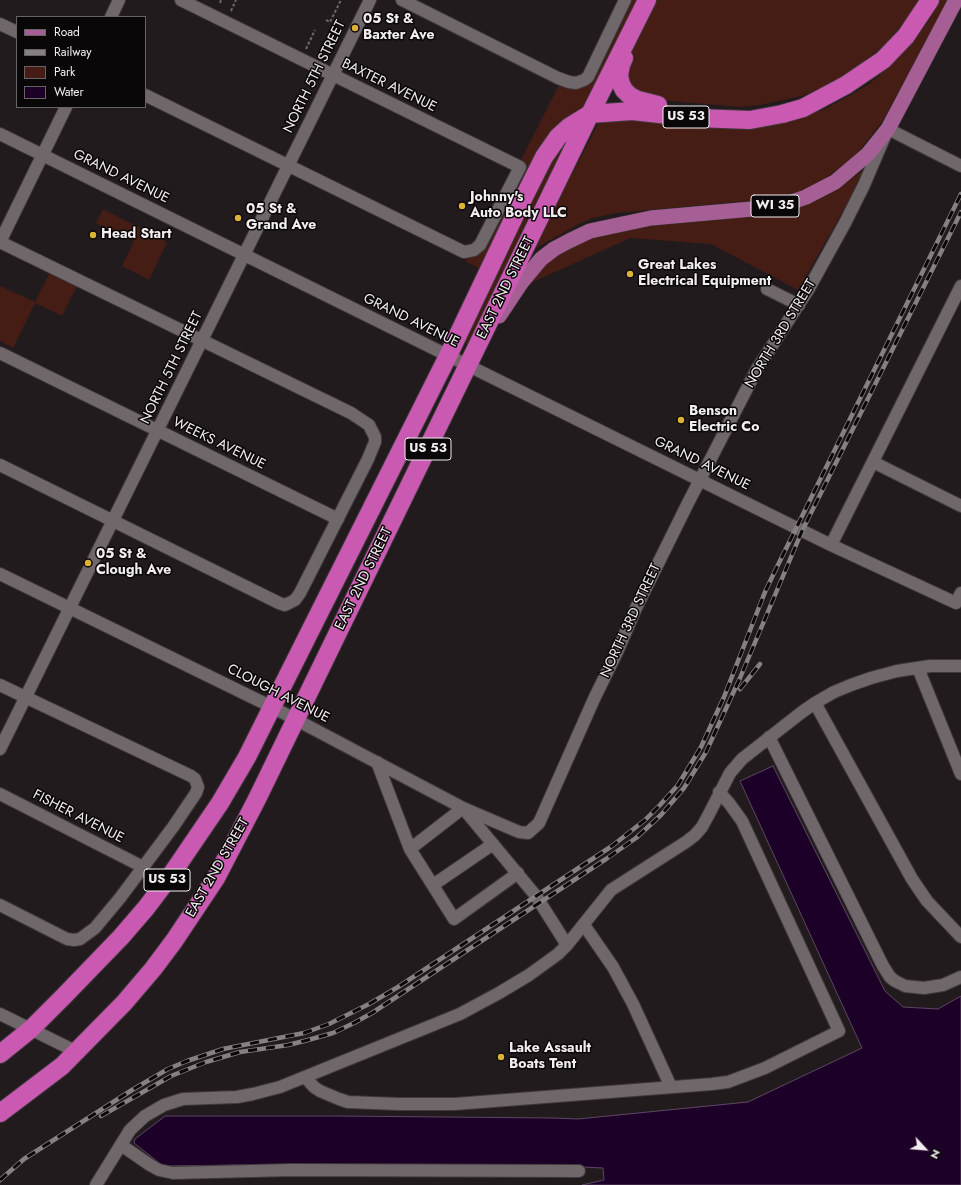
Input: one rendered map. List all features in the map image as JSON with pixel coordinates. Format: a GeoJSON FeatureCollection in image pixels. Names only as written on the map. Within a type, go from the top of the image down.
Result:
{"type":"FeatureCollection","features":[{"type":"Feature","properties":{"kind":"highway","name":"US 53"},"geometry":{"type":"LineString","coordinates":[[590,114],[647,0]]}},
{"type":"Feature","properties":{"kind":"highway"},"geometry":{"type":"LineString","coordinates":[[651,0],[621,65],[620,80],[622,88],[627,93],[641,102],[661,106],[782,114]]}},
{"type":"Feature","properties":{"kind":"highway","name":"US 53"},"geometry":{"type":"LineString","coordinates":[[590,114],[632,111],[696,118],[750,120],[782,114],[803,108],[822,99],[883,60],[897,47],[914,25],[930,0]]}},
{"type":"Feature","properties":{"kind":"highway","name":"EAST 2ND STREET"},"geometry":{"type":"LineString","coordinates":[[0,1054],[31,1028],[97,963],[146,908],[171,875],[220,803],[247,757],[448,356],[544,157],[558,137],[569,127],[590,114]]}},
{"type":"Feature","properties":{"kind":"highway","name":"EAST 2ND STREET"},"geometry":{"type":"LineString","coordinates":[[0,1114],[77,1052],[124,1003],[154,969],[216,878],[236,841],[590,114]]}},
{"type":"Feature","properties":{"kind":"main road","name":"NORTH 3RD STREET"},"geometry":{"type":"LineString","coordinates":[[888,129],[956,0]]}},
{"type":"Feature","properties":{"kind":"main road","name":"WI 35"},"geometry":{"type":"LineString","coordinates":[[471,360],[521,283],[532,269],[554,249],[568,241],[590,231],[635,220],[758,208],[792,202],[806,197],[835,182],[868,154],[888,129]]}},
{"type":"Feature","properties":{"kind":"street"},"geometry":{"type":"LineString","coordinates":[[111,16],[119,0]]}},
{"type":"Feature","properties":{"kind":"street","name":"BAXTER AVENUE"},"geometry":{"type":"LineString","coordinates":[[181,0],[520,168],[480,245],[474,250],[464,252],[289,165]]}},
{"type":"Feature","properties":{"kind":"street","name":"NORTH 5TH STREET"},"geometry":{"type":"LineString","coordinates":[[0,749],[370,0]]}},
{"type":"Feature","properties":{"kind":"street"},"geometry":{"type":"LineString","coordinates":[[402,0],[564,80],[576,83],[581,82],[588,77],[625,0]]}},
{"type":"Feature","properties":{"kind":"street"},"geometry":{"type":"LineString","coordinates":[[0,24],[16,32]]}},
{"type":"Feature","properties":{"kind":"street"},"geometry":{"type":"LineString","coordinates":[[146,95],[289,165]]}},
{"type":"Feature","properties":{"kind":"street"},"geometry":{"type":"LineString","coordinates":[[0,465],[285,605],[295,600],[300,593],[373,450],[375,437],[369,425],[351,414],[0,242],[66,108]]}},
{"type":"Feature","properties":{"kind":"street"},"geometry":{"type":"LineString","coordinates":[[888,129],[961,166]]}},
{"type":"Feature","properties":{"kind":"street","name":"NORTH 3RD STREET"},"geometry":{"type":"LineString","coordinates":[[539,823],[634,612],[700,480],[757,369],[818,273],[856,202],[888,129]]}},
{"type":"Feature","properties":{"kind":"street","name":"GRAND AVENUE"},"geometry":{"type":"LineString","coordinates":[[0,134],[448,356],[471,360],[700,480],[831,545],[956,603],[961,593]]}},
{"type":"Feature","properties":{"kind":"street"},"geometry":{"type":"LineString","coordinates":[[831,545],[961,286]]}},
{"type":"Feature","properties":{"kind":"street"},"geometry":{"type":"LineString","coordinates":[[767,289],[799,305]]}},
{"type":"Feature","properties":{"kind":"street","name":"WEEKS AVENUE"},"geometry":{"type":"LineString","coordinates":[[0,353],[338,519]]}},
{"type":"Feature","properties":{"kind":"street"},"geometry":{"type":"LineString","coordinates":[[873,462],[961,506]]}},
{"type":"Feature","properties":{"kind":"street","name":"CLOUGH AVENUE"},"geometry":{"type":"LineString","coordinates":[[0,574],[272,707],[464,808],[519,832],[528,833],[539,823]]}},
{"type":"Feature","properties":{"kind":"street"},"geometry":{"type":"LineString","coordinates":[[96,1185],[130,1130],[137,1122],[154,1111],[175,1101],[183,1099],[237,1096],[267,1091],[428,1027],[481,1003],[529,975],[568,945],[611,890],[695,835],[702,827],[730,773],[742,759],[815,703],[834,692],[871,678],[897,671],[930,666],[961,666]]}},
{"type":"Feature","properties":{"kind":"street"},"geometry":{"type":"LineString","coordinates":[[918,668],[961,774]]}},
{"type":"Feature","properties":{"kind":"street"},"geometry":{"type":"LineString","coordinates":[[0,686],[195,779],[198,783],[196,793],[173,827],[120,898],[95,928],[80,939],[67,939],[0,905]]}},
{"type":"Feature","properties":{"kind":"street"},"geometry":{"type":"LineString","coordinates":[[815,703],[912,879],[927,901],[961,937]]}},
{"type":"Feature","properties":{"kind":"street"},"geometry":{"type":"LineString","coordinates":[[769,737],[882,966],[890,977],[905,986],[924,988],[943,985],[961,977]]}},
{"type":"Feature","properties":{"kind":"street"},"geometry":{"type":"LineString","coordinates":[[377,762],[410,849],[454,919],[518,874]]}},
{"type":"Feature","properties":{"kind":"street"},"geometry":{"type":"LineString","coordinates":[[305,1077],[320,1091],[348,1102],[398,1104],[455,1104],[712,1084],[728,1082],[765,1068],[839,1031],[742,821],[729,802],[719,792]]}},
{"type":"Feature","properties":{"kind":"street","name":"FISHER AVENUE"},"geometry":{"type":"LineString","coordinates":[[0,794],[143,867]]}},
{"type":"Feature","properties":{"kind":"street"},"geometry":{"type":"LineString","coordinates":[[410,849],[464,808],[538,900],[568,945]]}},
{"type":"Feature","properties":{"kind":"street"},"geometry":{"type":"LineString","coordinates":[[433,886],[493,844]]}},
{"type":"Feature","properties":{"kind":"street"},"geometry":{"type":"LineString","coordinates":[[584,925],[613,967],[633,1004],[671,1086]]}},
{"type":"Feature","properties":{"kind":"street"},"geometry":{"type":"LineString","coordinates":[[0,1014],[77,1052]]}},
{"type":"Feature","properties":{"kind":"street"},"geometry":{"type":"LineString","coordinates":[[121,1145],[150,1165],[160,1170],[173,1173],[291,1170],[579,1171]]}},
{"type":"Feature","properties":{"kind":"path"},"geometry":{"type":"LineString","coordinates":[[231,11],[236,0]]}},
{"type":"Feature","properties":{"kind":"path"},"geometry":{"type":"LineString","coordinates":[[326,20],[330,22],[341,0]]}},
{"type":"Feature","properties":{"kind":"path"},"geometry":{"type":"LineString","coordinates":[[301,59],[315,30]]}},
{"type":"Feature","properties":{"kind":"green space"},"geometry":{"type":"Polygon","coordinates":[[[630,0],[642,0],[589,109],[535,161],[479,268],[466,262],[466,256],[473,255],[560,83],[579,88],[588,84],[630,0]]]}},
{"type":"Feature","properties":{"kind":"green space"},"geometry":{"type":"Polygon","coordinates":[[[657,0],[918,0],[911,13],[888,41],[867,60],[828,85],[802,96],[760,105],[741,107],[670,101],[646,97],[630,88],[625,75],[627,62],[657,0]]]}},
{"type":"Feature","properties":{"kind":"green space"},"geometry":{"type":"Polygon","coordinates":[[[940,0],[948,0],[882,122],[855,156],[823,180],[798,192],[769,199],[616,213],[593,218],[534,248],[599,122],[614,119],[801,117],[825,109],[868,85],[881,74],[914,41],[930,19],[940,0]]]}},
{"type":"Feature","properties":{"kind":"green space"},"geometry":{"type":"Polygon","coordinates":[[[572,134],[468,345],[466,344],[466,340],[491,288],[502,254],[548,164],[572,134]]]}},
{"type":"Feature","properties":{"kind":"green space"},"geometry":{"type":"Polygon","coordinates":[[[866,168],[798,290],[711,244],[630,238],[522,287],[545,264],[580,240],[629,227],[762,216],[782,212],[810,203],[832,193],[866,168]]]}},
{"type":"Feature","properties":{"kind":"green space"},"geometry":{"type":"Polygon","coordinates":[[[103,209],[167,242],[149,280],[122,266],[134,241],[96,223],[103,209]]]}},
{"type":"Feature","properties":{"kind":"green space"},"geometry":{"type":"Polygon","coordinates":[[[50,273],[77,286],[62,316],[35,303],[13,348],[0,341],[0,286],[35,302],[50,273]]]}},
{"type":"Feature","properties":{"kind":"water"},"geometry":{"type":"Polygon","coordinates":[[[773,766],[885,991],[903,1007],[938,1009],[961,996],[961,1185],[582,1185],[604,1180],[603,1168],[562,1166],[550,1169],[322,1164],[163,1166],[134,1143],[135,1139],[165,1116],[338,1116],[578,1119],[748,1102],[862,1048],[740,781],[773,766]]]}},
{"type":"Feature","properties":{"kind":"railway"},"geometry":{"type":"LineString","coordinates":[[0,1180],[24,1159],[132,1090],[168,1069],[223,1049],[304,1033],[329,1024],[369,1004],[398,987],[612,846],[645,820],[660,805],[678,785],[701,747],[724,697],[765,592],[961,194]]}},
{"type":"Feature","properties":{"kind":"railway"},"geometry":{"type":"LineString","coordinates":[[101,1116],[171,1076],[206,1062],[240,1052],[288,1045],[308,1040],[333,1033],[354,1023],[372,1013],[606,859],[636,838],[661,815],[684,788],[706,752],[740,678],[802,531],[961,212]]}},
{"type":"Feature","properties":{"kind":"railway"},"geometry":{"type":"LineString","coordinates":[[740,689],[760,664]]}},
{"type":"Feature","properties":{"kind":"place","name":"05 St & Baxter Ave"},"geometry":{"type":"Point","coordinates":[355,28]}},
{"type":"Feature","properties":{"kind":"place","name":"Johnny's Auto Body LLC"},"geometry":{"type":"Point","coordinates":[462,206]}},
{"type":"Feature","properties":{"kind":"place","name":"05 St & Grand Ave"},"geometry":{"type":"Point","coordinates":[238,218]}},
{"type":"Feature","properties":{"kind":"place","name":"Head Start"},"geometry":{"type":"Point","coordinates":[93,235]}},
{"type":"Feature","properties":{"kind":"place","name":"Great Lakes Electrical Equipment"},"geometry":{"type":"Point","coordinates":[630,274]}},
{"type":"Feature","properties":{"kind":"place","name":"Benson Electric Co"},"geometry":{"type":"Point","coordinates":[681,420]}},
{"type":"Feature","properties":{"kind":"place","name":"05 St & Clough Ave"},"geometry":{"type":"Point","coordinates":[88,563]}},
{"type":"Feature","properties":{"kind":"place","name":"Lake Assault Boats Tent"},"geometry":{"type":"Point","coordinates":[501,1057]}}]}
